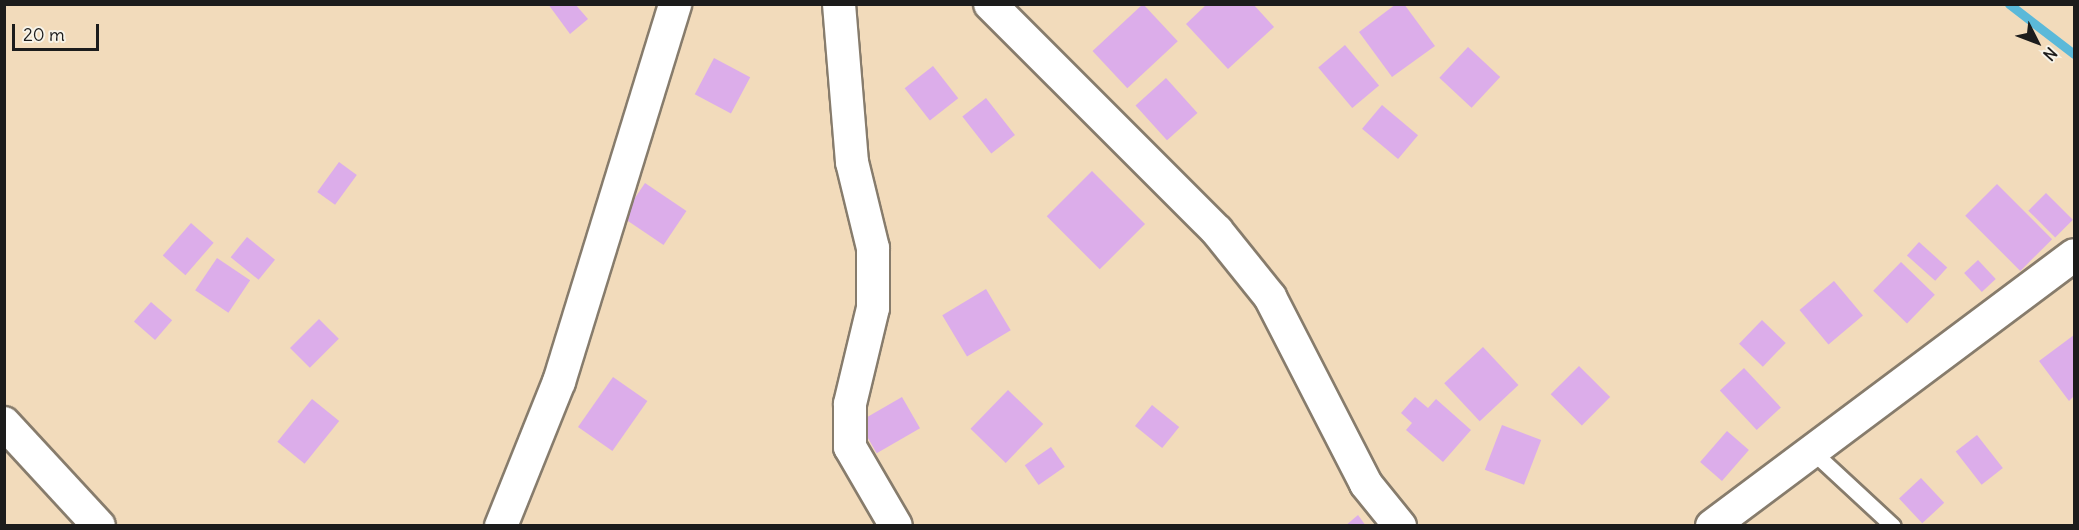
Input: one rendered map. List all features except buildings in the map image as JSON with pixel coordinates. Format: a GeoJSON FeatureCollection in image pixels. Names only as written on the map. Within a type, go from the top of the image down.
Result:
{"type":"FeatureCollection","features":[{"type":"Feature","properties":{"kind":"street"},"geometry":{"type":"LineString","coordinates":[[501,525],[559,382],[675,4]]}},
{"type":"Feature","properties":{"kind":"street"},"geometry":{"type":"LineString","coordinates":[[839,4],[852,162],[873,248],[873,308],[850,404],[850,447],[896,525]]}},
{"type":"Feature","properties":{"kind":"street"},"geometry":{"type":"LineString","coordinates":[[990,4],[1217,231],[1270,297],[1366,484],[1400,525]]}},
{"type":"Feature","properties":{"kind":"street"},"geometry":{"type":"LineString","coordinates":[[1712,525],[2074,255]]}},
{"type":"Feature","properties":{"kind":"street"},"geometry":{"type":"LineString","coordinates":[[4,423],[99,525]]}},
{"type":"Feature","properties":{"kind":"lane"},"geometry":{"type":"LineString","coordinates":[[1812,451],[1893,525]]}},
{"type":"Feature","properties":{"kind":"waterway"},"geometry":{"type":"LineString","coordinates":[[2009,4],[2074,54]]}}]}
